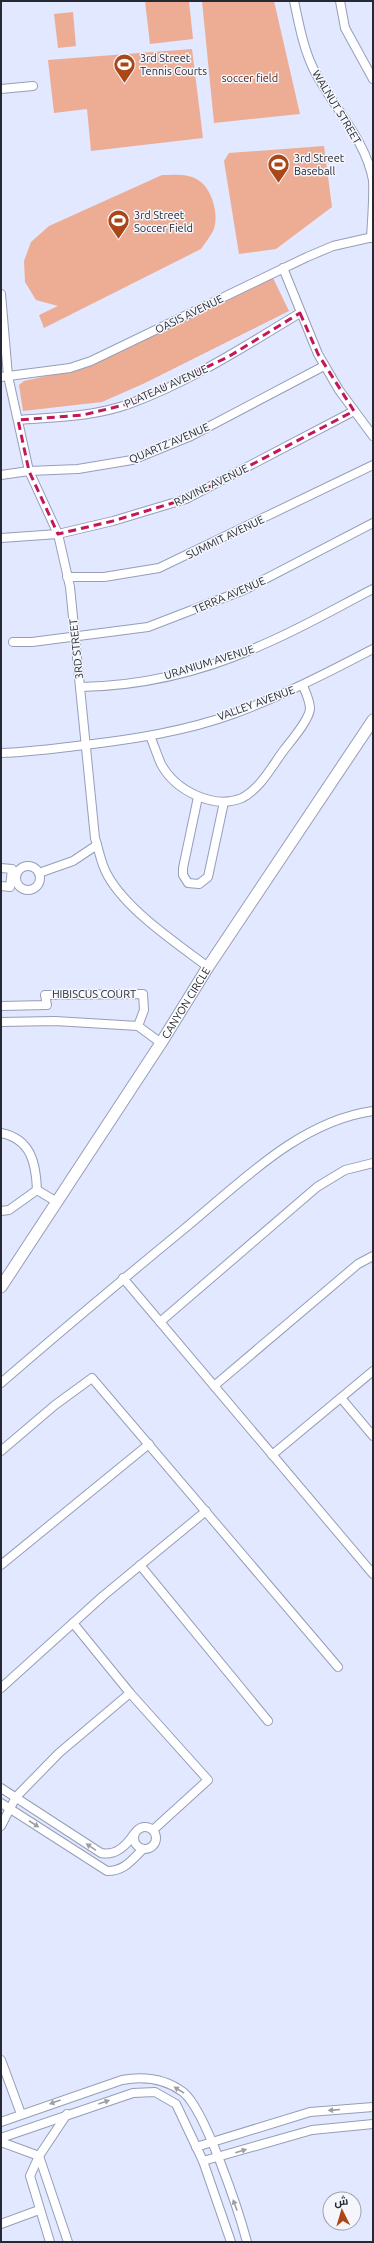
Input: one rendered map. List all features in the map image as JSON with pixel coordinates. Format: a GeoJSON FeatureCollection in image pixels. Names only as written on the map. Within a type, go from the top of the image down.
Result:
{"type":"FeatureCollection","features":[{"type":"Feature","properties":{"kind":"main road","name":"CANYON CIRCLE"},"geometry":{"type":"LineString","coordinates":[[1,1288],[161,1043],[208,966],[373,720]]}},
{"type":"Feature","properties":{"kind":"street","name":"WALNUT STREET"},"geometry":{"type":"LineString","coordinates":[[294,1],[302,36],[313,67],[332,102],[358,139],[367,157],[373,182],[372,237]]}},
{"type":"Feature","properties":{"kind":"street"},"geometry":{"type":"LineString","coordinates":[[340,1],[345,28],[373,79]]}},
{"type":"Feature","properties":{"kind":"street"},"geometry":{"type":"LineString","coordinates":[[1,89],[33,86]]}},
{"type":"Feature","properties":{"kind":"street","name":"OASIS AVENUE"},"geometry":{"type":"LineString","coordinates":[[5,377],[70,368],[91,361],[283,268],[333,246],[372,237]]}},
{"type":"Feature","properties":{"kind":"street"},"geometry":{"type":"LineString","coordinates":[[283,268],[300,313],[324,366],[354,411],[373,436]]}},
{"type":"Feature","properties":{"kind":"street","name":"3RD STREET"},"geometry":{"type":"LineString","coordinates":[[1,294],[5,377],[18,420],[29,472],[58,534],[67,577],[97,845],[107,875],[129,903],[180,946],[208,966]]}},
{"type":"Feature","properties":{"kind":"street","name":"PLATEAU AVENUE"},"geometry":{"type":"LineString","coordinates":[[18,420],[83,415],[128,404],[179,382],[228,357],[300,313]]}},
{"type":"Feature","properties":{"kind":"street","name":"QUARTZ AVENUE"},"geometry":{"type":"LineString","coordinates":[[1,476],[29,472],[78,469],[132,460],[191,436],[324,366]]}},
{"type":"Feature","properties":{"kind":"street","name":"RAVINE AVENUE"},"geometry":{"type":"LineString","coordinates":[[1,538],[58,534],[113,521],[186,499],[354,411]]}},
{"type":"Feature","properties":{"kind":"street","name":"SUMMIT AVENUE"},"geometry":{"type":"LineString","coordinates":[[67,577],[104,577],[159,568],[373,465]]}},
{"type":"Feature","properties":{"kind":"street","name":"TERRA AVENUE"},"geometry":{"type":"LineString","coordinates":[[13,642],[32,642],[148,627],[244,590],[373,523]]}},
{"type":"Feature","properties":{"kind":"street","name":"URANIUM AVENUE"},"geometry":{"type":"LineString","coordinates":[[80,687],[109,686],[149,681],[208,665],[262,646],[373,589]]}},
{"type":"Feature","properties":{"kind":"street","name":"VALLEY AVENUE"},"geometry":{"type":"LineString","coordinates":[[1,753],[36,752],[150,736],[232,714],[303,686],[373,649]]}},
{"type":"Feature","properties":{"kind":"street"},"geometry":{"type":"LineString","coordinates":[[150,736],[162,765],[174,780],[198,797],[224,802],[242,797],[258,786],[301,727],[310,710],[309,701],[303,686]]}},
{"type":"Feature","properties":{"kind":"street"},"geometry":{"type":"LineString","coordinates":[[198,797],[183,868],[183,874],[188,884],[199,884],[208,876],[224,802]]}},
{"type":"Feature","properties":{"kind":"street"},"geometry":{"type":"LineString","coordinates":[[40,873],[73,861],[97,845]]}},
{"type":"Feature","properties":{"kind":"street"},"geometry":{"type":"LineString","coordinates":[[1,886],[10,887],[19,870],[26,866],[34,867],[40,873]]}},
{"type":"Feature","properties":{"kind":"street"},"geometry":{"type":"LineString","coordinates":[[1,868],[12,868],[14,877],[21,888],[32,890],[38,885],[40,873]]}},
{"type":"Feature","properties":{"kind":"street","name":"HIBISCUS COURT"},"geometry":{"type":"LineString","coordinates":[[1,1006],[47,1005],[45,994],[143,994],[144,1010],[138,1026]]}},
{"type":"Feature","properties":{"kind":"street"},"geometry":{"type":"LineString","coordinates":[[1,1022],[55,1021],[138,1026],[161,1043]]}},
{"type":"Feature","properties":{"kind":"street"},"geometry":{"type":"LineString","coordinates":[[1,1383],[92,1307],[123,1278],[288,1145],[329,1122],[373,1111]]}},
{"type":"Feature","properties":{"kind":"street"},"geometry":{"type":"LineString","coordinates":[[1,1133],[11,1135],[26,1146],[36,1170],[36,1190]]}},
{"type":"Feature","properties":{"kind":"street"},"geometry":{"type":"LineString","coordinates":[[160,1322],[317,1187],[345,1170],[373,1163]]}},
{"type":"Feature","properties":{"kind":"street"},"geometry":{"type":"LineString","coordinates":[[36,1190],[57,1202]]}},
{"type":"Feature","properties":{"kind":"street"},"geometry":{"type":"LineString","coordinates":[[1,1211],[9,1210],[36,1190]]}},
{"type":"Feature","properties":{"kind":"street"},"geometry":{"type":"LineString","coordinates":[[214,1386],[358,1264],[373,1256]]}},
{"type":"Feature","properties":{"kind":"street"},"geometry":{"type":"LineString","coordinates":[[123,1278],[373,1574]]}},
{"type":"Feature","properties":{"kind":"street"},"geometry":{"type":"LineString","coordinates":[[272,1455],[373,1371]]}},
{"type":"Feature","properties":{"kind":"street"},"geometry":{"type":"LineString","coordinates":[[1,1451],[55,1406],[92,1378],[338,1667]]}},
{"type":"Feature","properties":{"kind":"street"},"geometry":{"type":"LineString","coordinates":[[341,1398],[373,1436]]}},
{"type":"Feature","properties":{"kind":"street"},"geometry":{"type":"LineString","coordinates":[[1,1565],[149,1444]]}},
{"type":"Feature","properties":{"kind":"street"},"geometry":{"type":"LineString","coordinates":[[1,1688],[140,1565],[206,1512]]}},
{"type":"Feature","properties":{"kind":"street"},"geometry":{"type":"LineString","coordinates":[[140,1565],[268,1721]]}},
{"type":"Feature","properties":{"kind":"street"},"geometry":{"type":"LineString","coordinates":[[73,1623],[130,1693],[208,1780],[153,1830]]}},
{"type":"Feature","properties":{"kind":"street"},"geometry":{"type":"LineString","coordinates":[[1,1826],[16,1797],[58,1753],[130,1693]]}},
{"type":"Feature","properties":{"kind":"street"},"geometry":{"type":"LineString","coordinates":[[1,1788],[101,1853],[115,1853],[127,1844],[140,1827],[144,1826],[153,1830],[155,1834],[155,1842],[153,1846],[143,1849],[125,1867],[117,1871],[107,1871],[1,1803]]}},
{"type":"Feature","properties":{"kind":"street"},"geometry":{"type":"LineString","coordinates":[[134,1834],[135,1845],[143,1849]]}},
{"type":"Feature","properties":{"kind":"street"},"geometry":{"type":"LineString","coordinates":[[1,2060],[21,2114]]}},
{"type":"Feature","properties":{"kind":"street"},"geometry":{"type":"LineString","coordinates":[[1,2122],[122,2080],[154,2078],[184,2092],[198,2112],[212,2142],[247,2242]]}},
{"type":"Feature","properties":{"kind":"street"},"geometry":{"type":"LineString","coordinates":[[1,2138],[67,2114],[133,2093],[154,2092],[176,2104],[203,2161],[231,2242]]}},
{"type":"Feature","properties":{"kind":"street"},"geometry":{"type":"LineString","coordinates":[[196,2147],[310,2112],[373,2107]]}},
{"type":"Feature","properties":{"kind":"street"},"geometry":{"type":"LineString","coordinates":[[50,2242],[39,2210],[30,2176],[39,2156],[67,2114]]}},
{"type":"Feature","properties":{"kind":"street"},"geometry":{"type":"LineString","coordinates":[[203,2161],[312,2130],[373,2124]]}},
{"type":"Feature","properties":{"kind":"street"},"geometry":{"type":"LineString","coordinates":[[1,2142],[39,2156]]}},
{"type":"Feature","properties":{"kind":"street"},"geometry":{"type":"LineString","coordinates":[[39,2156],[68,2242]]}},
{"type":"Feature","properties":{"kind":"street"},"geometry":{"type":"LineString","coordinates":[[1,2224],[39,2210]]}},
{"type":"Feature","properties":{"kind":"highlighted area"},"geometry":{"type":"Polygon","coordinates":[[[300,313],[318,354],[354,411],[186,499],[113,521],[58,534],[29,471],[18,420],[83,415],[128,404],[228,357],[300,313]]]}},
{"type":"Feature","properties":{"kind":"green space"},"geometry":{"type":"Polygon","coordinates":[[[145,1],[189,1],[193,39],[150,44],[145,1]]]}},
{"type":"Feature","properties":{"kind":"green space","name":"soccer field"},"geometry":{"type":"Polygon","coordinates":[[[202,1],[274,1],[300,114],[214,123],[202,1]]]}},
{"type":"Feature","properties":{"kind":"green space"},"geometry":{"type":"Polygon","coordinates":[[[73,12],[76,46],[58,48],[54,14],[73,12]]]}},
{"type":"Feature","properties":{"kind":"green space","name":"3rd Street Tennis Courts"},"geometry":{"type":"Polygon","coordinates":[[[192,49],[203,138],[91,151],[87,109],[54,113],[48,60],[192,49]]]}},
{"type":"Feature","properties":{"kind":"green space","name":"3rd Street Baseball"},"geometry":{"type":"Polygon","coordinates":[[[324,146],[332,207],[276,249],[239,254],[224,161],[229,153],[324,146]]]}},
{"type":"Feature","properties":{"kind":"green space"},"geometry":{"type":"Polygon","coordinates":[[[162,175],[190,176],[203,184],[211,196],[215,210],[215,225],[212,233],[201,249],[44,328],[39,315],[58,306],[36,300],[25,282],[24,261],[31,242],[49,226],[162,175]]]}},
{"type":"Feature","properties":{"kind":"green space"},"geometry":{"type":"Polygon","coordinates":[[[273,278],[289,311],[145,383],[102,402],[23,411],[19,385],[24,381],[82,368],[273,278]]]}},
{"type":"Feature","properties":{"kind":"place","name":"3rd Street Tennis Courts"},"geometry":{"type":"Point","coordinates":[124,84]}},
{"type":"Feature","properties":{"kind":"place","name":"3rd Street Baseball"},"geometry":{"type":"Point","coordinates":[278,184]}},
{"type":"Feature","properties":{"kind":"place","name":"3rd Street Soccer Field"},"geometry":{"type":"Point","coordinates":[118,240]}}]}
